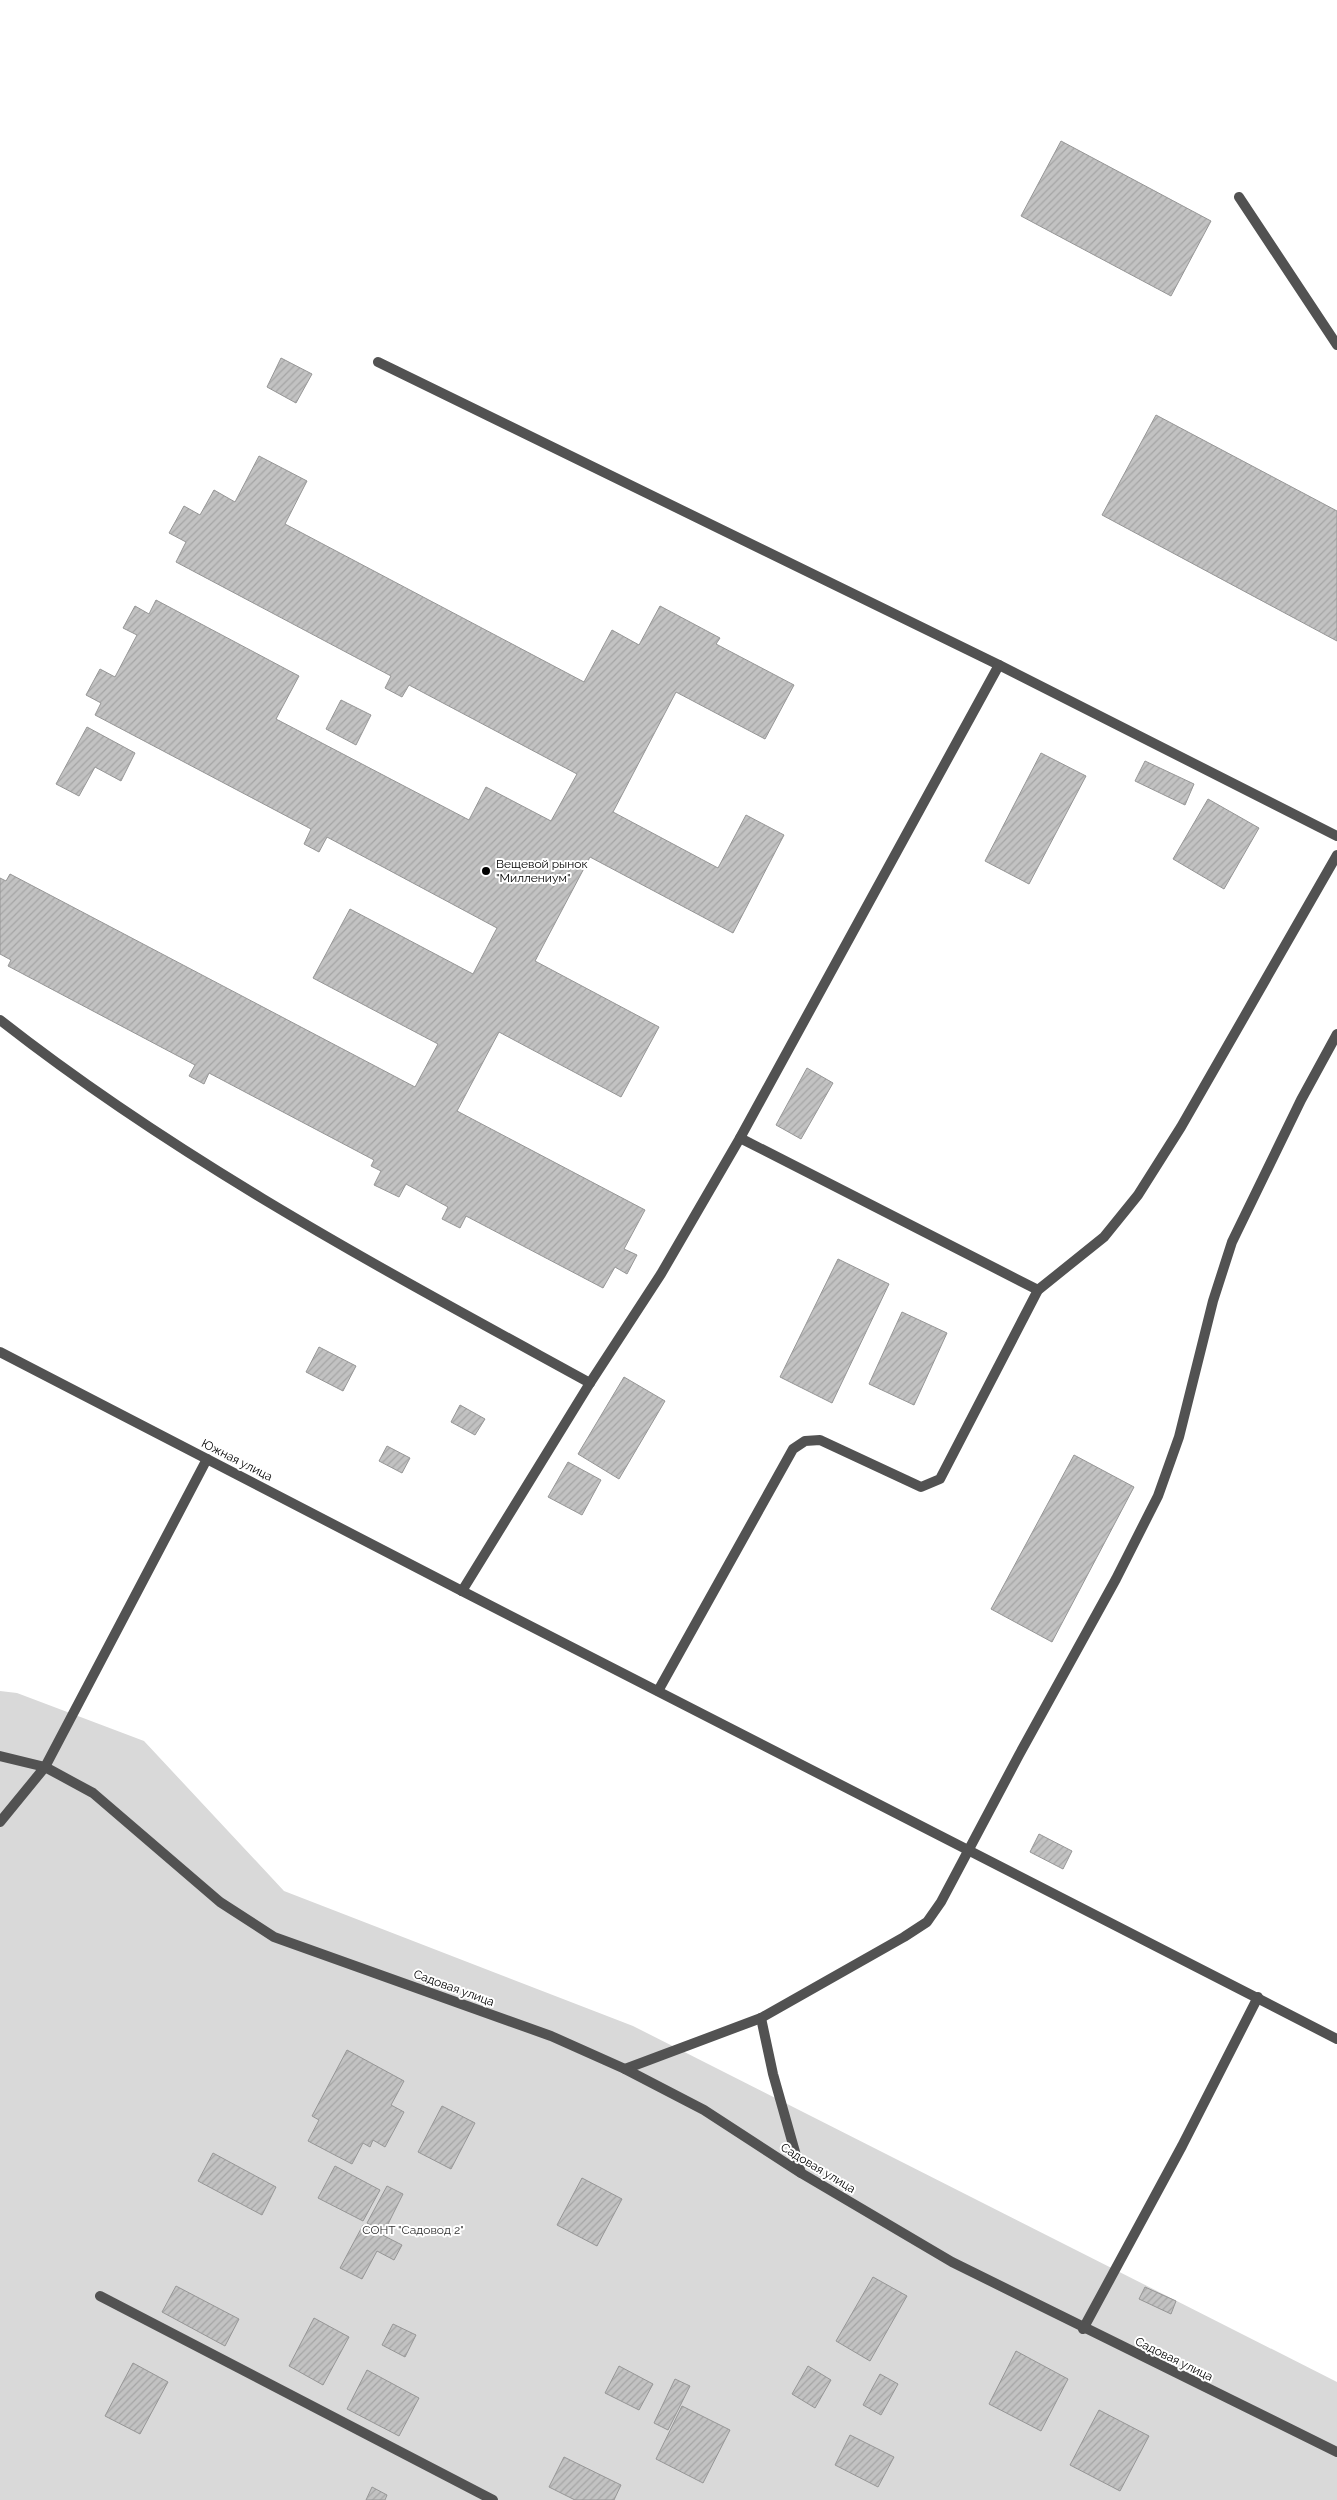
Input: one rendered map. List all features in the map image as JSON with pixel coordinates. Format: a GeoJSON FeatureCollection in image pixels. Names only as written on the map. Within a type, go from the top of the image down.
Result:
{"type":"FeatureCollection","features":[{"type":"Feature","properties":{"kind":"street"},"geometry":{"type":"LineString","coordinates":[[1239,196],[1337,345]]}},
{"type":"Feature","properties":{"kind":"street"},"geometry":{"type":"LineString","coordinates":[[378,362],[999,664],[1337,836]]}},
{"type":"Feature","properties":{"kind":"street"},"geometry":{"type":"LineString","coordinates":[[462,1591],[590,1383],[661,1274],[740,1138],[999,664]]}},
{"type":"Feature","properties":{"kind":"street"},"geometry":{"type":"LineString","coordinates":[[658,1691],[793,1449],[805,1441],[820,1440],[921,1487],[940,1479],[1038,1290],[1104,1237],[1138,1195],[1181,1127],[1337,855]]}},
{"type":"Feature","properties":{"kind":"street"},"geometry":{"type":"LineString","coordinates":[[0,1020],[137,1120],[321,1234],[590,1383]]}},
{"type":"Feature","properties":{"kind":"street"},"geometry":{"type":"LineString","coordinates":[[625,2069],[761,2018],[927,1922],[942,1902],[968,1849],[1116,1579],[1158,1496],[1179,1437],[1213,1301],[1232,1242],[1301,1100],[1337,1034]]}},
{"type":"Feature","properties":{"kind":"street"},"geometry":{"type":"LineString","coordinates":[[740,1138],[1038,1290]]}},
{"type":"Feature","properties":{"kind":"street","name":"Южная улица"},"geometry":{"type":"LineString","coordinates":[[0,1352],[1337,2039]]}},
{"type":"Feature","properties":{"kind":"street"},"geometry":{"type":"LineString","coordinates":[[0,1822],[45,1767],[207,1458]]}},
{"type":"Feature","properties":{"kind":"street","name":"Садовая улица"},"geometry":{"type":"LineString","coordinates":[[0,1756],[45,1767],[93,1793],[220,1902],[274,1937],[551,2036],[625,2069],[704,2110],[801,2173],[952,2262],[1083,2329],[1337,2452]]}},
{"type":"Feature","properties":{"kind":"street"},"geometry":{"type":"LineString","coordinates":[[1083,2329],[1182,2146],[1258,1997]]}},
{"type":"Feature","properties":{"kind":"street"},"geometry":{"type":"LineString","coordinates":[[761,2018],[772,2074],[801,2173]]}},
{"type":"Feature","properties":{"kind":"street"},"geometry":{"type":"LineString","coordinates":[[100,2296],[493,2500]]}},
{"type":"Feature","properties":{"kind":"green space","name":"СОНТ \"Садовод 2\""},"geometry":{"type":"Polygon","coordinates":[[[0,1691],[17,1693],[144,1741],[284,1891],[633,2026],[1337,2382],[1337,2500],[0,2500],[0,1691]]]}},
{"type":"Feature","properties":{"kind":"building"},"geometry":{"type":"Polygon","coordinates":[[[1061,141],[1211,221],[1171,296],[1021,216],[1061,141]]]}},
{"type":"Feature","properties":{"kind":"building"},"geometry":{"type":"Polygon","coordinates":[[[281,358],[312,374],[296,403],[267,387],[281,358]]]}},
{"type":"Feature","properties":{"kind":"building"},"geometry":{"type":"Polygon","coordinates":[[[1156,415],[1337,511],[1337,641],[1102,515],[1156,415]]]}},
{"type":"Feature","properties":{"kind":"building","name":"Вещевой рынок \"Миллениум\""},"geometry":{"type":"Polygon","coordinates":[[[259,456],[307,481],[285,524],[584,682],[612,630],[639,645],[660,606],[720,638],[716,644],[794,685],[765,739],[676,692],[613,812],[718,868],[746,815],[784,835],[733,933],[590,857],[535,961],[659,1027],[621,1097],[499,1032],[457,1111],[645,1210],[624,1249],[637,1255],[627,1274],[615,1267],[603,1288],[466,1216],[460,1228],[442,1219],[448,1207],[406,1184],[399,1197],[374,1185],[381,1171],[371,1166],[374,1160],[209,1073],[204,1084],[189,1076],[195,1065],[8,966],[11,960],[0,954],[0,878],[6,881],[10,874],[415,1087],[438,1044],[313,978],[350,909],[473,974],[497,928],[327,837],[319,852],[304,844],[311,829],[95,715],[101,703],[86,695],[100,669],[115,677],[137,635],[123,628],[135,606],[149,614],[156,600],[299,676],[276,719],[469,820],[486,787],[551,821],[577,774],[409,685],[402,697],[385,688],[391,676],[176,562],[186,542],[169,533],[184,506],[200,515],[214,490],[235,502],[259,456]]]}},
{"type":"Feature","properties":{"kind":"building"},"geometry":{"type":"Polygon","coordinates":[[[341,700],[371,715],[356,745],[326,729],[341,700]]]}},
{"type":"Feature","properties":{"kind":"building"},"geometry":{"type":"Polygon","coordinates":[[[87,727],[135,753],[121,781],[95,767],[79,796],[56,784],[87,727]]]}},
{"type":"Feature","properties":{"kind":"building"},"geometry":{"type":"Polygon","coordinates":[[[1041,753],[1086,776],[1029,884],[985,861],[1041,753]]]}},
{"type":"Feature","properties":{"kind":"building"},"geometry":{"type":"Polygon","coordinates":[[[1145,761],[1194,784],[1185,805],[1135,781],[1145,761]]]}},
{"type":"Feature","properties":{"kind":"building"},"geometry":{"type":"Polygon","coordinates":[[[1208,799],[1259,828],[1224,889],[1173,859],[1208,799]]]}},
{"type":"Feature","properties":{"kind":"building"},"geometry":{"type":"Polygon","coordinates":[[[807,1068],[833,1083],[801,1139],[776,1125],[807,1068]]]}},
{"type":"Feature","properties":{"kind":"building"},"geometry":{"type":"Polygon","coordinates":[[[838,1259],[889,1284],[832,1403],[780,1377],[838,1259]]]}},
{"type":"Feature","properties":{"kind":"building"},"geometry":{"type":"Polygon","coordinates":[[[902,1312],[947,1333],[914,1405],[869,1384],[902,1312]]]}},
{"type":"Feature","properties":{"kind":"building"},"geometry":{"type":"Polygon","coordinates":[[[319,1347],[356,1366],[343,1391],[306,1372],[319,1347]]]}},
{"type":"Feature","properties":{"kind":"building"},"geometry":{"type":"Polygon","coordinates":[[[624,1377],[665,1401],[619,1479],[578,1454],[624,1377]]]}},
{"type":"Feature","properties":{"kind":"building"},"geometry":{"type":"Polygon","coordinates":[[[460,1405],[485,1419],[475,1435],[451,1422],[460,1405]]]}},
{"type":"Feature","properties":{"kind":"building"},"geometry":{"type":"Polygon","coordinates":[[[387,1446],[410,1458],[402,1473],[379,1461],[387,1446]]]}},
{"type":"Feature","properties":{"kind":"building"},"geometry":{"type":"Polygon","coordinates":[[[1074,1455],[1134,1487],[1052,1642],[991,1609],[1074,1455]]]}},
{"type":"Feature","properties":{"kind":"building"},"geometry":{"type":"Polygon","coordinates":[[[568,1462],[601,1480],[582,1515],[548,1497],[568,1462]]]}},
{"type":"Feature","properties":{"kind":"building"},"geometry":{"type":"Polygon","coordinates":[[[1039,1834],[1072,1851],[1063,1869],[1030,1852],[1039,1834]]]}},
{"type":"Feature","properties":{"kind":"building"},"geometry":{"type":"Polygon","coordinates":[[[347,2050],[404,2081],[391,2105],[404,2112],[385,2147],[373,2140],[370,2147],[363,2143],[352,2164],[308,2141],[319,2120],[312,2116],[347,2050]]]}},
{"type":"Feature","properties":{"kind":"building"},"geometry":{"type":"Polygon","coordinates":[[[442,2106],[475,2123],[451,2169],[418,2152],[442,2106]]]}},
{"type":"Feature","properties":{"kind":"building"},"geometry":{"type":"Polygon","coordinates":[[[213,2153],[276,2187],[262,2215],[198,2181],[213,2153]]]}},
{"type":"Feature","properties":{"kind":"building"},"geometry":{"type":"Polygon","coordinates":[[[335,2166],[380,2190],[363,2221],[318,2198],[335,2166]]]}},
{"type":"Feature","properties":{"kind":"building"},"geometry":{"type":"Polygon","coordinates":[[[582,2178],[622,2199],[597,2246],[557,2225],[582,2178]]]}},
{"type":"Feature","properties":{"kind":"building"},"geometry":{"type":"Polygon","coordinates":[[[387,2186],[403,2194],[384,2232],[367,2223],[387,2186]]]}},
{"type":"Feature","properties":{"kind":"building"},"geometry":{"type":"Polygon","coordinates":[[[363,2225],[402,2245],[394,2260],[377,2251],[362,2279],[340,2268],[363,2225]]]}},
{"type":"Feature","properties":{"kind":"building"},"geometry":{"type":"Polygon","coordinates":[[[873,2277],[907,2296],[870,2361],[836,2341],[873,2277]]]}},
{"type":"Feature","properties":{"kind":"building"},"geometry":{"type":"Polygon","coordinates":[[[176,2286],[239,2319],[225,2346],[162,2312],[176,2286]]]}},
{"type":"Feature","properties":{"kind":"building"},"geometry":{"type":"Polygon","coordinates":[[[1145,2287],[1176,2301],[1171,2314],[1139,2299],[1145,2287]]]}},
{"type":"Feature","properties":{"kind":"building"},"geometry":{"type":"Polygon","coordinates":[[[314,2318],[349,2337],[323,2385],[289,2366],[314,2318]]]}},
{"type":"Feature","properties":{"kind":"building"},"geometry":{"type":"Polygon","coordinates":[[[393,2324],[416,2335],[405,2357],[382,2345],[393,2324]]]}},
{"type":"Feature","properties":{"kind":"building"},"geometry":{"type":"Polygon","coordinates":[[[1016,2351],[1068,2379],[1041,2431],[989,2404],[1016,2351]]]}},
{"type":"Feature","properties":{"kind":"building"},"geometry":{"type":"Polygon","coordinates":[[[133,2363],[168,2382],[140,2434],[105,2416],[133,2363]]]}},
{"type":"Feature","properties":{"kind":"building"},"geometry":{"type":"Polygon","coordinates":[[[619,2366],[653,2384],[639,2410],[605,2393],[619,2366]]]}},
{"type":"Feature","properties":{"kind":"building"},"geometry":{"type":"Polygon","coordinates":[[[808,2366],[831,2380],[815,2408],[792,2394],[808,2366]]]}},
{"type":"Feature","properties":{"kind":"building"},"geometry":{"type":"Polygon","coordinates":[[[367,2370],[419,2398],[399,2436],[347,2409],[367,2370]]]}},
{"type":"Feature","properties":{"kind":"building"},"geometry":{"type":"Polygon","coordinates":[[[880,2374],[898,2384],[881,2415],[863,2405],[880,2374]]]}},
{"type":"Feature","properties":{"kind":"building"},"geometry":{"type":"Polygon","coordinates":[[[675,2379],[690,2386],[668,2430],[654,2423],[675,2379]]]}},
{"type":"Feature","properties":{"kind":"building"},"geometry":{"type":"Polygon","coordinates":[[[682,2406],[730,2430],[703,2483],[656,2459],[682,2406]]]}},
{"type":"Feature","properties":{"kind":"building"},"geometry":{"type":"Polygon","coordinates":[[[1099,2410],[1149,2436],[1120,2491],[1070,2465],[1099,2410]]]}},
{"type":"Feature","properties":{"kind":"building"},"geometry":{"type":"Polygon","coordinates":[[[850,2435],[894,2457],[878,2487],[835,2465],[850,2435]]]}},
{"type":"Feature","properties":{"kind":"building"},"geometry":{"type":"Polygon","coordinates":[[[564,2457],[621,2485],[614,2500],[575,2500],[549,2487],[564,2457]]]}},
{"type":"Feature","properties":{"kind":"building"},"geometry":{"type":"Polygon","coordinates":[[[372,2487],[387,2495],[385,2500],[366,2500],[372,2487]]]}},
{"type":"Feature","properties":{"kind":"place","name":"Вещевой рынок \"Миллениум\""},"geometry":{"type":"Point","coordinates":[486,871]}}]}
